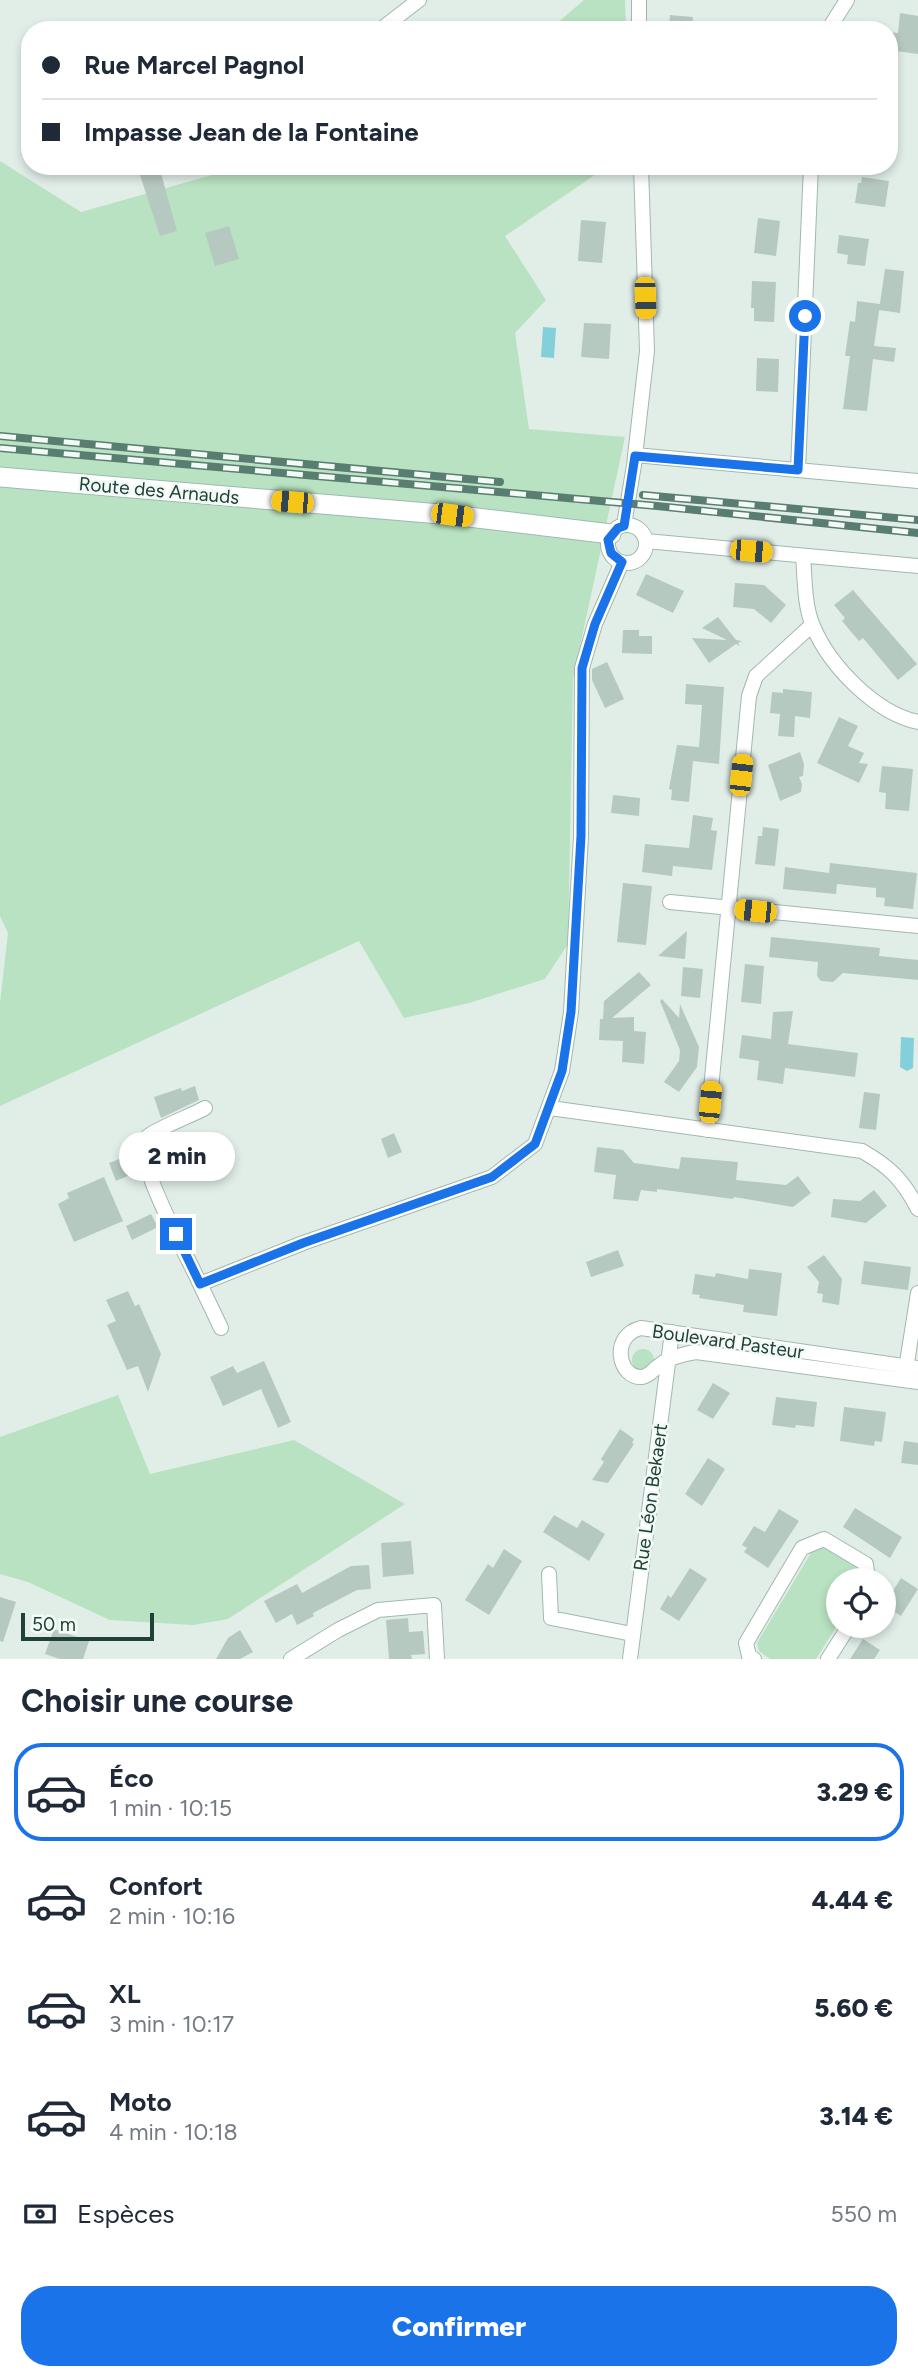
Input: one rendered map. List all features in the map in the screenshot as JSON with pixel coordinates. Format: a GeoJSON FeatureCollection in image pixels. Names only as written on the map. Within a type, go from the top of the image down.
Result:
{"type":"FeatureCollection","features":[{"type":"Feature","properties":{"kind":"street"},"geometry":{"type":"LineString","coordinates":[[392,21],[419,0]]}},
{"type":"Feature","properties":{"kind":"street"},"geometry":{"type":"LineString","coordinates":[[639,0],[639,21]]}},
{"type":"Feature","properties":{"kind":"street"},"geometry":{"type":"LineString","coordinates":[[834,21],[847,0]]}},
{"type":"Feature","properties":{"kind":"street"},"geometry":{"type":"LineString","coordinates":[[617,530],[635,456],[647,351],[641,175]]}},
{"type":"Feature","properties":{"kind":"street"},"geometry":{"type":"LineString","coordinates":[[798,470],[811,175]]}},
{"type":"Feature","properties":{"kind":"street"},"geometry":{"type":"LineString","coordinates":[[635,456],[918,481]]}},
{"type":"Feature","properties":{"kind":"street","name":"Route des Arnauds"},"geometry":{"type":"LineString","coordinates":[[0,477],[617,530]]}},
{"type":"Feature","properties":{"kind":"street"},"geometry":{"type":"LineString","coordinates":[[630,525],[639,530],[646,541],[644,553],[630,563],[622,562],[611,553],[608,540],[617,530],[630,525]]}},
{"type":"Feature","properties":{"kind":"street"},"geometry":{"type":"LineString","coordinates":[[646,541],[918,566]]}},
{"type":"Feature","properties":{"kind":"street"},"geometry":{"type":"LineString","coordinates":[[803,556],[812,625],[834,662],[860,690],[887,709],[918,722]]}},
{"type":"Feature","properties":{"kind":"street"},"geometry":{"type":"LineString","coordinates":[[200,1284],[303,1243],[492,1177],[535,1144],[562,1071],[571,1012],[581,836],[582,668],[595,624],[622,562]]}},
{"type":"Feature","properties":{"kind":"street"},"geometry":{"type":"LineString","coordinates":[[707,1130],[751,686],[756,676],[812,625]]}},
{"type":"Feature","properties":{"kind":"street"},"geometry":{"type":"LineString","coordinates":[[670,902],[918,926]]}},
{"type":"Feature","properties":{"kind":"street"},"geometry":{"type":"LineString","coordinates":[[205,1108],[158,1130],[146,1138],[142,1147],[152,1184],[221,1328]]}},
{"type":"Feature","properties":{"kind":"street"},"geometry":{"type":"LineString","coordinates":[[550,1108],[862,1151],[881,1163],[905,1185],[918,1209]]}},
{"type":"Feature","properties":{"kind":"street"},"geometry":{"type":"LineString","coordinates":[[912,1374],[918,1293]]}},
{"type":"Feature","properties":{"kind":"street","name":"Boulevard Pasteur"},"geometry":{"type":"LineString","coordinates":[[641,1328],[912,1374],[696,1352],[668,1360],[649,1375],[639,1377],[631,1375],[625,1368],[621,1345],[631,1331],[641,1328]]}},
{"type":"Feature","properties":{"kind":"street"},"geometry":{"type":"LineString","coordinates":[[668,1360],[672,1332]]}},
{"type":"Feature","properties":{"kind":"street","name":"Rue Léon Bekaert"},"geometry":{"type":"LineString","coordinates":[[630,1659],[668,1360]]}},
{"type":"Feature","properties":{"kind":"street"},"geometry":{"type":"LineString","coordinates":[[754,1659],[749,1656],[746,1643],[802,1548],[824,1539],[866,1564],[866,1568]]}},
{"type":"Feature","properties":{"kind":"street"},"geometry":{"type":"LineString","coordinates":[[549,1574],[551,1618],[632,1634]]}},
{"type":"Feature","properties":{"kind":"street"},"geometry":{"type":"LineString","coordinates":[[291,1659],[338,1630],[378,1610],[434,1605],[437,1659]]}},
{"type":"Feature","properties":{"kind":"street"},"geometry":{"type":"LineString","coordinates":[[828,1659],[841,1638]]}},
{"type":"Feature","properties":{"kind":"green space"},"geometry":{"type":"Polygon","coordinates":[[[584,0],[625,0],[626,21],[560,21],[584,0]]]}},
{"type":"Feature","properties":{"kind":"green space"},"geometry":{"type":"Polygon","coordinates":[[[0,161],[81,212],[212,175],[595,175],[505,236],[546,300],[515,333],[529,429],[625,437],[573,679],[568,944],[545,979],[469,1003],[404,1018],[359,941],[0,1106],[0,1003],[8,933],[0,916],[0,161]]]}},
{"type":"Feature","properties":{"kind":"green space"},"geometry":{"type":"Polygon","coordinates":[[[643,1349],[651,1352],[654,1360],[651,1368],[643,1371],[635,1368],[632,1360],[635,1352],[643,1349]]]}},
{"type":"Feature","properties":{"kind":"green space"},"geometry":{"type":"Polygon","coordinates":[[[118,1395],[150,1474],[294,1440],[405,1504],[228,1619],[193,1625],[110,1620],[28,1582],[0,1574],[0,1437],[118,1395]]]}},
{"type":"Feature","properties":{"kind":"green space"},"geometry":{"type":"Polygon","coordinates":[[[824,1547],[858,1568],[826,1568],[826,1638],[829,1638],[816,1659],[770,1659],[759,1651],[757,1643],[812,1551],[824,1547]]]}},
{"type":"Feature","properties":{"kind":"water"},"geometry":{"type":"Polygon","coordinates":[[[543,327],[556,328],[554,358],[541,357],[543,327]]]}},
{"type":"Feature","properties":{"kind":"water"},"geometry":{"type":"Polygon","coordinates":[[[901,1037],[914,1038],[913,1068],[907,1071],[900,1067],[901,1037]]]}},
{"type":"Feature","properties":{"kind":"building"},"geometry":{"type":"Polygon","coordinates":[[[900,13],[918,16],[918,54],[898,51],[900,13]]]}},
{"type":"Feature","properties":{"kind":"building"},"geometry":{"type":"Polygon","coordinates":[[[670,15],[693,17],[693,21],[670,21],[670,15]]]}},
{"type":"Feature","properties":{"kind":"building"},"geometry":{"type":"Polygon","coordinates":[[[140,175],[161,175],[177,231],[160,236],[140,175]]]}},
{"type":"Feature","properties":{"kind":"building"},"geometry":{"type":"Polygon","coordinates":[[[862,177],[889,181],[885,207],[855,203],[858,183],[861,183],[862,177]]]}},
{"type":"Feature","properties":{"kind":"building"},"geometry":{"type":"Polygon","coordinates":[[[758,218],[780,221],[776,256],[754,253],[758,218]]]}},
{"type":"Feature","properties":{"kind":"building"},"geometry":{"type":"Polygon","coordinates":[[[581,220],[606,222],[602,263],[578,261],[581,220]]]}},
{"type":"Feature","properties":{"kind":"building"},"geometry":{"type":"Polygon","coordinates":[[[229,226],[239,259],[215,266],[205,233],[229,226]]]}},
{"type":"Feature","properties":{"kind":"building"},"geometry":{"type":"Polygon","coordinates":[[[839,235],[869,239],[865,266],[847,264],[848,255],[837,253],[839,235]]]}},
{"type":"Feature","properties":{"kind":"building"},"geometry":{"type":"Polygon","coordinates":[[[885,269],[904,271],[900,313],[879,310],[885,269]]]}},
{"type":"Feature","properties":{"kind":"building"},"geometry":{"type":"Polygon","coordinates":[[[752,281],[776,282],[774,322],[754,321],[754,308],[751,308],[752,281]]]}},
{"type":"Feature","properties":{"kind":"building"},"geometry":{"type":"Polygon","coordinates":[[[857,301],[880,304],[874,346],[896,348],[894,362],[873,359],[867,411],[843,409],[850,356],[845,356],[850,321],[855,322],[857,301]]]}},
{"type":"Feature","properties":{"kind":"building"},"geometry":{"type":"Polygon","coordinates":[[[584,323],[611,324],[609,359],[581,357],[584,323]]]}},
{"type":"Feature","properties":{"kind":"building"},"geometry":{"type":"Polygon","coordinates":[[[757,358],[779,359],[778,392],[756,391],[757,358]]]}},
{"type":"Feature","properties":{"kind":"building"},"geometry":{"type":"Polygon","coordinates":[[[646,574],[684,591],[673,613],[636,595],[646,574]]]}},
{"type":"Feature","properties":{"kind":"building"},"geometry":{"type":"Polygon","coordinates":[[[735,583],[764,585],[786,605],[771,623],[754,609],[733,607],[735,583]]]}},
{"type":"Feature","properties":{"kind":"building"},"geometry":{"type":"Polygon","coordinates":[[[853,590],[917,664],[898,680],[863,638],[859,641],[842,621],[845,618],[834,605],[853,590]]]}},
{"type":"Feature","properties":{"kind":"building"},"geometry":{"type":"Polygon","coordinates":[[[718,617],[736,640],[742,641],[738,643],[740,646],[736,644],[709,663],[692,638],[727,640],[702,628],[718,617]]]}},
{"type":"Feature","properties":{"kind":"building"},"geometry":{"type":"Polygon","coordinates":[[[623,630],[639,630],[639,636],[652,636],[652,654],[622,653],[623,630]]]}},
{"type":"Feature","properties":{"kind":"building"},"geometry":{"type":"Polygon","coordinates":[[[607,662],[624,699],[605,708],[592,680],[592,669],[607,662]]]}},
{"type":"Feature","properties":{"kind":"building"},"geometry":{"type":"Polygon","coordinates":[[[686,684],[724,687],[719,764],[693,761],[689,802],[671,800],[672,790],[669,789],[677,745],[699,747],[702,705],[685,704],[686,684]]]}},
{"type":"Feature","properties":{"kind":"building"},"geometry":{"type":"Polygon","coordinates":[[[783,689],[812,692],[810,718],[795,716],[794,737],[778,736],[780,714],[770,713],[772,692],[783,693],[783,689]]]}},
{"type":"Feature","properties":{"kind":"building"},"geometry":{"type":"Polygon","coordinates":[[[839,717],[858,726],[848,746],[864,753],[859,763],[868,764],[859,783],[817,763],[839,717]]]}},
{"type":"Feature","properties":{"kind":"building"},"geometry":{"type":"Polygon","coordinates":[[[800,752],[804,764],[803,776],[799,777],[801,792],[780,801],[768,765],[800,752]]]}},
{"type":"Feature","properties":{"kind":"building"},"geometry":{"type":"Polygon","coordinates":[[[882,766],[913,769],[909,811],[885,809],[886,793],[879,792],[882,766]]]}},
{"type":"Feature","properties":{"kind":"building"},"geometry":{"type":"Polygon","coordinates":[[[613,795],[640,798],[639,816],[611,813],[613,795]]]}},
{"type":"Feature","properties":{"kind":"building"},"geometry":{"type":"Polygon","coordinates":[[[693,815],[713,818],[711,830],[717,831],[712,870],[673,866],[672,876],[642,872],[645,844],[689,848],[693,815]]]}},
{"type":"Feature","properties":{"kind":"building"},"geometry":{"type":"Polygon","coordinates":[[[763,827],[779,829],[775,866],[755,864],[758,836],[762,836],[763,827]]]}},
{"type":"Feature","properties":{"kind":"building"},"geometry":{"type":"Polygon","coordinates":[[[830,863],[917,873],[913,909],[884,906],[885,898],[876,897],[876,888],[837,884],[836,894],[783,889],[785,867],[829,873],[830,863]]]}},
{"type":"Feature","properties":{"kind":"building"},"geometry":{"type":"Polygon","coordinates":[[[623,883],[652,886],[646,945],[617,942],[623,883]]]}},
{"type":"Feature","properties":{"kind":"building"},"geometry":{"type":"Polygon","coordinates":[[[687,931],[685,959],[658,956],[687,931]]]}},
{"type":"Feature","properties":{"kind":"building"},"geometry":{"type":"Polygon","coordinates":[[[771,937],[880,948],[879,956],[918,960],[918,980],[843,973],[833,982],[821,981],[817,976],[818,962],[769,957],[771,937]]]}},
{"type":"Feature","properties":{"kind":"building"},"geometry":{"type":"Polygon","coordinates":[[[745,964],[764,966],[761,1004],[741,1002],[745,964]]]}},
{"type":"Feature","properties":{"kind":"building"},"geometry":{"type":"Polygon","coordinates":[[[683,967],[703,969],[700,998],[681,996],[683,967]]]}},
{"type":"Feature","properties":{"kind":"building"},"geometry":{"type":"Polygon","coordinates":[[[639,972],[651,985],[612,1018],[634,1017],[634,1031],[646,1032],[644,1064],[622,1062],[623,1041],[599,1040],[604,1001],[639,972]]]}},
{"type":"Feature","properties":{"kind":"building"},"geometry":{"type":"Polygon","coordinates":[[[662,999],[679,1018],[680,1004],[699,1047],[697,1067],[679,1092],[664,1082],[679,1061],[680,1050],[660,1001],[662,999]]]}},
{"type":"Feature","properties":{"kind":"building"},"geometry":{"type":"Polygon","coordinates":[[[793,1011],[788,1044],[858,1053],[855,1077],[785,1068],[783,1084],[757,1080],[759,1061],[739,1058],[742,1035],[771,1039],[773,1012],[793,1011]]]}},
{"type":"Feature","properties":{"kind":"building"},"geometry":{"type":"Polygon","coordinates":[[[195,1086],[199,1100],[161,1118],[154,1097],[195,1086]]]}},
{"type":"Feature","properties":{"kind":"building"},"geometry":{"type":"Polygon","coordinates":[[[864,1092],[880,1094],[876,1130],[859,1128],[864,1092]]]}},
{"type":"Feature","properties":{"kind":"building"},"geometry":{"type":"Polygon","coordinates":[[[394,1133],[402,1152],[388,1158],[381,1139],[394,1133]]]}},
{"type":"Feature","properties":{"kind":"building"},"geometry":{"type":"Polygon","coordinates":[[[597,1147],[623,1150],[634,1163],[679,1169],[681,1157],[738,1162],[736,1180],[786,1185],[798,1176],[811,1193],[793,1207],[734,1197],[657,1189],[657,1192],[641,1190],[638,1201],[613,1199],[616,1175],[594,1172],[597,1147]]]}},
{"type":"Feature","properties":{"kind":"building"},"geometry":{"type":"Polygon","coordinates":[[[130,1155],[137,1172],[116,1181],[109,1163],[130,1155]]]}},
{"type":"Feature","properties":{"kind":"building"},"geometry":{"type":"Polygon","coordinates":[[[104,1177],[123,1221],[74,1242],[58,1204],[69,1198],[67,1193],[104,1177]]]}},
{"type":"Feature","properties":{"kind":"building"},"geometry":{"type":"Polygon","coordinates":[[[874,1190],[887,1206],[866,1223],[831,1217],[833,1199],[860,1201],[874,1190]]]}},
{"type":"Feature","properties":{"kind":"building"},"geometry":{"type":"Polygon","coordinates":[[[151,1214],[158,1227],[132,1240],[126,1226],[151,1214]]]}},
{"type":"Feature","properties":{"kind":"building"},"geometry":{"type":"Polygon","coordinates":[[[618,1250],[624,1266],[591,1277],[586,1262],[618,1250]]]}},
{"type":"Feature","properties":{"kind":"building"},"geometry":{"type":"Polygon","coordinates":[[[824,1255],[842,1279],[839,1305],[822,1302],[823,1294],[817,1293],[819,1282],[807,1267],[824,1255]]]}},
{"type":"Feature","properties":{"kind":"building"},"geometry":{"type":"Polygon","coordinates":[[[864,1261],[911,1267],[908,1290],[861,1284],[864,1261]]]}},
{"type":"Feature","properties":{"kind":"building"},"geometry":{"type":"Polygon","coordinates":[[[749,1269],[782,1273],[777,1316],[743,1312],[744,1305],[699,1298],[700,1295],[692,1294],[695,1274],[715,1277],[716,1273],[748,1279],[749,1269]]]}},
{"type":"Feature","properties":{"kind":"building"},"geometry":{"type":"Polygon","coordinates":[[[128,1291],[135,1306],[139,1304],[161,1354],[148,1392],[138,1366],[127,1370],[107,1325],[116,1321],[106,1300],[128,1291]]]}},
{"type":"Feature","properties":{"kind":"building"},"geometry":{"type":"Polygon","coordinates":[[[264,1361],[291,1422],[278,1428],[261,1389],[223,1406],[210,1377],[233,1366],[237,1373],[264,1361]]]}},
{"type":"Feature","properties":{"kind":"building"},"geometry":{"type":"Polygon","coordinates":[[[713,1383],[730,1393],[713,1419],[697,1410],[713,1383]]]}},
{"type":"Feature","properties":{"kind":"building"},"geometry":{"type":"Polygon","coordinates":[[[776,1397],[817,1402],[814,1427],[772,1425],[776,1397]]]}},
{"type":"Feature","properties":{"kind":"building"},"geometry":{"type":"Polygon","coordinates":[[[844,1407],[886,1412],[882,1442],[875,1441],[874,1446],[840,1441],[844,1407]]]}},
{"type":"Feature","properties":{"kind":"building"},"geometry":{"type":"Polygon","coordinates":[[[620,1429],[634,1439],[634,1444],[608,1483],[592,1480],[604,1462],[601,1459],[620,1429]]]}},
{"type":"Feature","properties":{"kind":"building"},"geometry":{"type":"Polygon","coordinates":[[[904,1441],[918,1443],[918,1465],[901,1463],[904,1441]]]}},
{"type":"Feature","properties":{"kind":"building"},"geometry":{"type":"Polygon","coordinates":[[[708,1458],[725,1469],[702,1506],[685,1494],[708,1458]]]}},
{"type":"Feature","properties":{"kind":"building"},"geometry":{"type":"Polygon","coordinates":[[[855,1508],[902,1537],[890,1558],[843,1527],[855,1508]]]}},
{"type":"Feature","properties":{"kind":"building"},"geometry":{"type":"Polygon","coordinates":[[[779,1509],[799,1521],[768,1568],[744,1552],[747,1548],[742,1545],[754,1526],[765,1532],[779,1509]]]}},
{"type":"Feature","properties":{"kind":"building"},"geometry":{"type":"Polygon","coordinates":[[[554,1515],[577,1528],[582,1520],[605,1534],[589,1561],[543,1532],[554,1515]]]}},
{"type":"Feature","properties":{"kind":"building"},"geometry":{"type":"Polygon","coordinates":[[[411,1541],[414,1574],[383,1577],[381,1543],[411,1541]]]}},
{"type":"Feature","properties":{"kind":"building"},"geometry":{"type":"Polygon","coordinates":[[[504,1549],[522,1561],[489,1615],[465,1600],[488,1564],[493,1568],[504,1549]]]}},
{"type":"Feature","properties":{"kind":"building"},"geometry":{"type":"Polygon","coordinates":[[[369,1565],[371,1589],[357,1590],[313,1613],[314,1616],[297,1625],[292,1614],[276,1623],[264,1601],[297,1584],[302,1593],[351,1566],[369,1565]]]}},
{"type":"Feature","properties":{"kind":"building"},"geometry":{"type":"Polygon","coordinates":[[[690,1568],[707,1579],[679,1621],[660,1609],[668,1595],[671,1598],[690,1568]]]}},
{"type":"Feature","properties":{"kind":"building"},"geometry":{"type":"Polygon","coordinates":[[[901,1578],[918,1589],[901,1616],[896,1613],[896,1586],[901,1578]]]}},
{"type":"Feature","properties":{"kind":"building"},"geometry":{"type":"Polygon","coordinates":[[[0,1597],[16,1602],[3,1642],[0,1641],[0,1597]]]}},
{"type":"Feature","properties":{"kind":"building"},"geometry":{"type":"Polygon","coordinates":[[[408,1618],[409,1632],[423,1631],[425,1654],[411,1655],[412,1659],[389,1659],[386,1620],[408,1618]]]}},
{"type":"Feature","properties":{"kind":"building"},"geometry":{"type":"Polygon","coordinates":[[[54,1629],[89,1641],[83,1659],[60,1659],[45,1654],[54,1629]]]}},
{"type":"Feature","properties":{"kind":"building"},"geometry":{"type":"Polygon","coordinates":[[[240,1630],[253,1652],[240,1659],[216,1659],[228,1638],[240,1630]]]}},
{"type":"Feature","properties":{"kind":"building"},"geometry":{"type":"Polygon","coordinates":[[[863,1639],[880,1650],[874,1659],[850,1659],[863,1639]]]}},
{"type":"Feature","properties":{"kind":"railway"},"geometry":{"type":"LineString","coordinates":[[0,436],[500,482]]}},
{"type":"Feature","properties":{"kind":"railway"},"geometry":{"type":"LineString","coordinates":[[0,448],[657,506],[918,533]]}},
{"type":"Feature","properties":{"kind":"railway"},"geometry":{"type":"LineString","coordinates":[[643,495],[918,520]]}},
{"type":"Feature","properties":{"kind":"route"},"geometry":{"type":"LineString","coordinates":[[176,1234],[200,1284],[303,1243],[492,1177],[535,1144],[562,1071],[571,1012],[581,836],[582,668],[595,624],[622,562],[611,553],[608,540],[611,534],[624,526],[635,456],[798,470],[805,316]]}}]}
